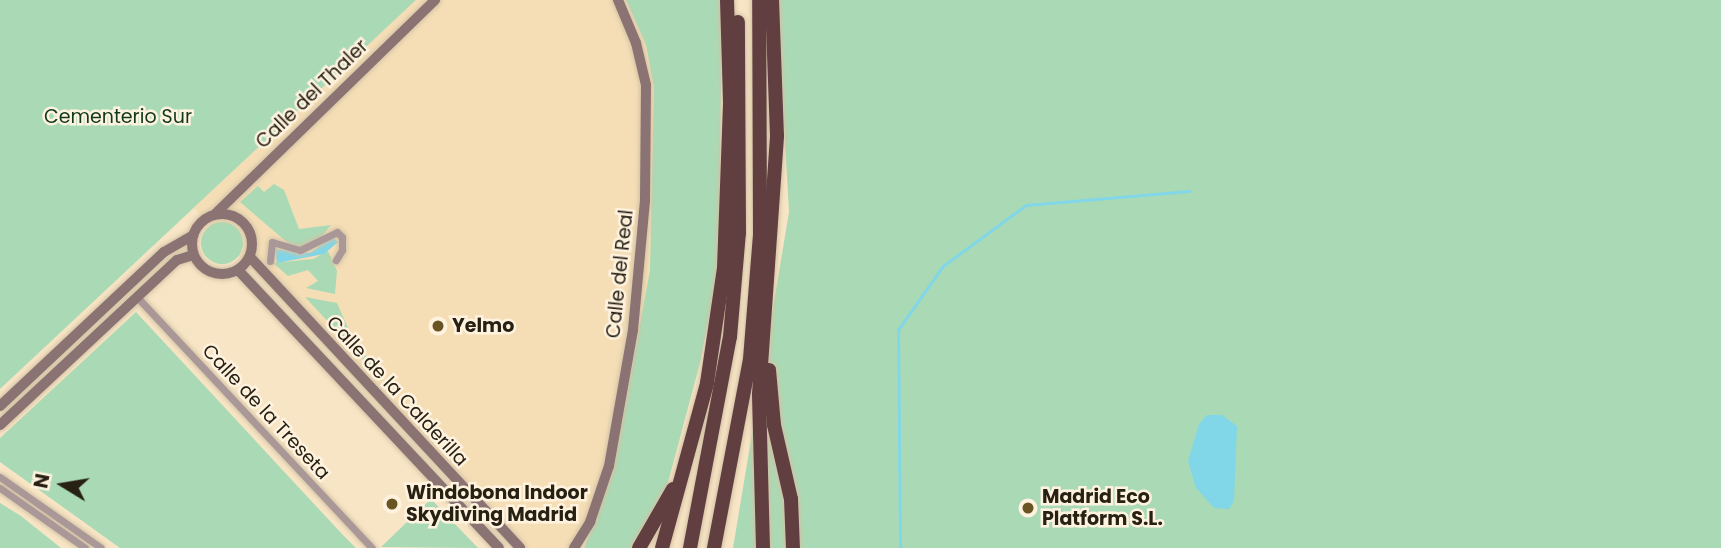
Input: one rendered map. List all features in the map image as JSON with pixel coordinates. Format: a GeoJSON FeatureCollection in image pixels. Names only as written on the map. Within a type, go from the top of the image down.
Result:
{"type":"FeatureCollection","features":[{"type":"Feature","properties":{"kind":"highway"},"geometry":{"type":"LineString","coordinates":[[662,548],[693,441],[711,353],[724,268],[730,100],[727,0]]}},
{"type":"Feature","properties":{"kind":"highway"},"geometry":{"type":"LineString","coordinates":[[690,548],[730,337],[739,233],[742,85],[737,0]]}},
{"type":"Feature","properties":{"kind":"highway"},"geometry":{"type":"LineString","coordinates":[[713,548],[750,359],[758,262],[763,82],[760,0]]}},
{"type":"Feature","properties":{"kind":"highway"},"geometry":{"type":"LineString","coordinates":[[772,0],[779,205],[769,379],[791,499],[793,548]]}},
{"type":"Feature","properties":{"kind":"highway"},"geometry":{"type":"LineString","coordinates":[[763,548],[759,394],[777,136]]}},
{"type":"Feature","properties":{"kind":"highway"},"geometry":{"type":"LineString","coordinates":[[639,548],[679,475],[711,353]]}},
{"type":"Feature","properties":{"kind":"street","name":"Calle del Thaler"},"geometry":{"type":"LineString","coordinates":[[215,214],[435,0]]}},
{"type":"Feature","properties":{"kind":"street","name":"Calle del Real"},"geometry":{"type":"LineString","coordinates":[[574,548],[599,498],[613,446],[633,330],[645,200],[646,85],[636,43],[618,0]]}},
{"type":"Feature","properties":{"kind":"street"},"geometry":{"type":"LineString","coordinates":[[0,406],[164,252],[192,236],[201,222],[215,214],[241,219],[249,230],[250,257],[238,270],[224,274],[210,272],[193,255],[192,236]]}},
{"type":"Feature","properties":{"kind":"street"},"geometry":{"type":"LineString","coordinates":[[270,261],[272,242],[300,250],[337,232],[342,237],[342,250],[336,260]]}},
{"type":"Feature","properties":{"kind":"street"},"geometry":{"type":"LineString","coordinates":[[0,425],[177,260],[193,255]]}},
{"type":"Feature","properties":{"kind":"street","name":"Calle de la Calderilla"},"geometry":{"type":"LineString","coordinates":[[250,257],[520,548]]}},
{"type":"Feature","properties":{"kind":"street","name":"Calle de la Calderilla"},"geometry":{"type":"LineString","coordinates":[[238,270],[499,548]]}},
{"type":"Feature","properties":{"kind":"street","name":"Calle de la Treseta"},"geometry":{"type":"LineString","coordinates":[[137,297],[372,548]]}},
{"type":"Feature","properties":{"kind":"street"},"geometry":{"type":"LineString","coordinates":[[0,477],[102,548]]}},
{"type":"Feature","properties":{"kind":"street"},"geometry":{"type":"LineString","coordinates":[[0,488],[85,548]]}},
{"type":"Feature","properties":{"kind":"shaded area"},"geometry":{"type":"Polygon","coordinates":[[[416,0],[626,0],[646,45],[654,88],[655,140],[650,270],[612,475],[584,548],[514,548],[194,208],[416,0]]]}},
{"type":"Feature","properties":{"kind":"green space","name":"Cementerio Sur"},"geometry":{"type":"Polygon","coordinates":[[[0,0],[416,0],[0,389],[0,0]]]}},
{"type":"Feature","properties":{"kind":"green space"},"geometry":{"type":"Polygon","coordinates":[[[626,0],[722,0],[719,268],[700,363],[666,490],[631,548],[584,548],[612,475],[650,270],[654,88],[646,45],[626,0]]]}},
{"type":"Feature","properties":{"kind":"green space"},"geometry":{"type":"Polygon","coordinates":[[[777,0],[1721,0],[1721,548],[733,548],[789,212],[777,0]]]}},
{"type":"Feature","properties":{"kind":"green space"},"geometry":{"type":"Polygon","coordinates":[[[274,184],[284,190],[299,229],[331,225],[322,236],[300,247],[288,243],[240,202],[258,186],[264,192],[274,184]]]}},
{"type":"Feature","properties":{"kind":"green space"},"geometry":{"type":"Polygon","coordinates":[[[222,222],[237,228],[243,243],[237,258],[222,264],[207,258],[201,243],[207,228],[222,222]]]}},
{"type":"Feature","properties":{"kind":"green space"},"geometry":{"type":"Polygon","coordinates":[[[328,251],[337,271],[335,294],[306,288],[318,281],[308,270],[288,276],[273,263],[313,259],[328,251]]]}},
{"type":"Feature","properties":{"kind":"green space"},"geometry":{"type":"Polygon","coordinates":[[[305,297],[337,303],[348,328],[344,333],[372,363],[369,366],[305,297]]]}},
{"type":"Feature","properties":{"kind":"green space"},"geometry":{"type":"Polygon","coordinates":[[[136,312],[356,548],[120,548],[0,462],[0,438],[136,312]]]}},
{"type":"Feature","properties":{"kind":"green space"},"geometry":{"type":"Polygon","coordinates":[[[431,499],[478,548],[381,547],[431,499]]]}},
{"type":"Feature","properties":{"kind":"green space"},"geometry":{"type":"Polygon","coordinates":[[[0,503],[21,516],[61,548],[0,548],[0,503]]]}},
{"type":"Feature","properties":{"kind":"water"},"geometry":{"type":"Polygon","coordinates":[[[333,237],[338,242],[324,254],[277,263],[275,249],[310,253],[333,237]]]}},
{"type":"Feature","properties":{"kind":"water"},"geometry":{"type":"Polygon","coordinates":[[[1207,415],[1222,415],[1237,426],[1234,501],[1229,509],[1214,508],[1196,488],[1188,461],[1199,424],[1207,415]]]}},
{"type":"Feature","properties":{"kind":"waterway"},"geometry":{"type":"LineString","coordinates":[[900,548],[898,330],[943,266],[1026,205],[1189,191]]}},
{"type":"Feature","properties":{"kind":"place","name":"Yelmo"},"geometry":{"type":"Point","coordinates":[438,326]}},
{"type":"Feature","properties":{"kind":"place","name":"Windobona Indoor Skydiving Madrid"},"geometry":{"type":"Point","coordinates":[392,504]}},
{"type":"Feature","properties":{"kind":"place","name":"Madrid Eco Platform S.L."},"geometry":{"type":"Point","coordinates":[1028,508]}}]}
